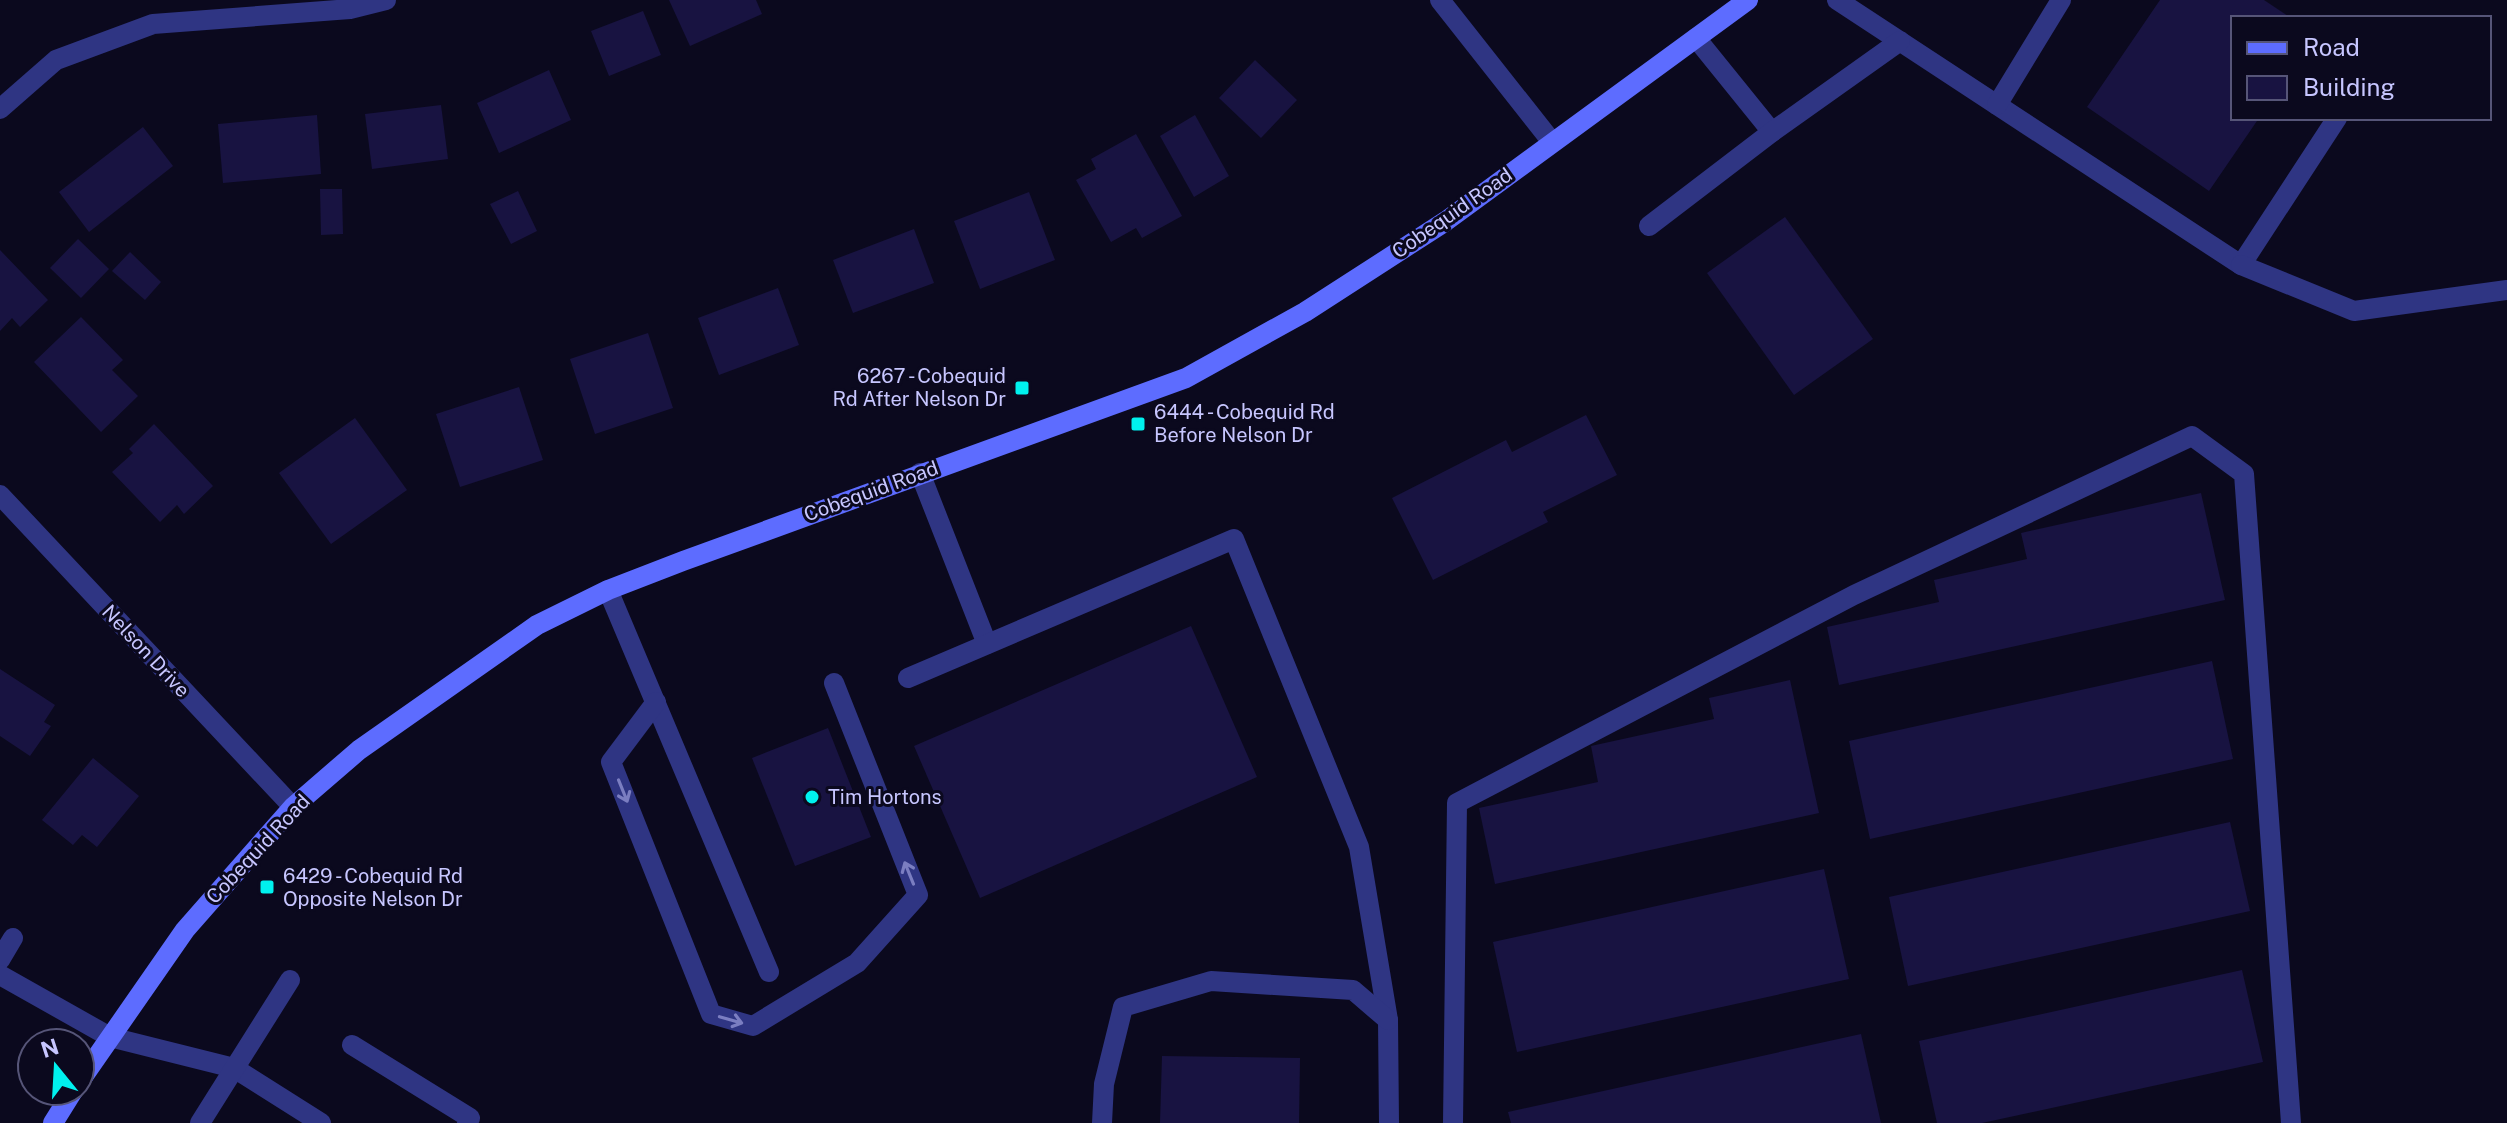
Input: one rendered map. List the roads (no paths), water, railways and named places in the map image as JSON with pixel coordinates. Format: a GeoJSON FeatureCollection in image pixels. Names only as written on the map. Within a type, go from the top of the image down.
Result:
{"type":"FeatureCollection","features":[{"type":"Feature","properties":{"kind":"main road","name":"Cobequid Road"},"geometry":{"type":"LineString","coordinates":[[96,1058],[185,930],[293,807],[359,750],[537,625],[608,590],[920,473],[1186,378],[1318,304],[1446,221],[1748,0]]}},
{"type":"Feature","properties":{"kind":"street"},"geometry":{"type":"LineString","coordinates":[[0,109],[56,60],[153,24],[350,9],[386,0]]}},
{"type":"Feature","properties":{"kind":"street"},"geometry":{"type":"LineString","coordinates":[[1440,0],[1552,142]]}},
{"type":"Feature","properties":{"kind":"street"},"geometry":{"type":"LineString","coordinates":[[1837,0],[2241,265],[2354,311],[2507,290]]}},
{"type":"Feature","properties":{"kind":"street"},"geometry":{"type":"LineString","coordinates":[[1997,105],[2061,0]]}},
{"type":"Feature","properties":{"kind":"street"},"geometry":{"type":"LineString","coordinates":[[1696,38],[1772,132]]}},
{"type":"Feature","properties":{"kind":"street"},"geometry":{"type":"LineString","coordinates":[[1649,226],[1772,132],[1900,41]]}},
{"type":"Feature","properties":{"kind":"street"},"geometry":{"type":"LineString","coordinates":[[2241,265],[2336,120]]}},
{"type":"Feature","properties":{"kind":"street"},"geometry":{"type":"LineString","coordinates":[[1453,1123],[1457,803],[1854,595],[2192,436],[2244,474],[2291,1123]]}},
{"type":"Feature","properties":{"kind":"street"},"geometry":{"type":"LineString","coordinates":[[920,473],[987,644]]}},
{"type":"Feature","properties":{"kind":"street","name":"Nelson Drive"},"geometry":{"type":"LineString","coordinates":[[0,495],[293,807]]}},
{"type":"Feature","properties":{"kind":"street"},"geometry":{"type":"LineString","coordinates":[[908,678],[1234,539],[1359,847],[1388,1020],[1389,1123]]}},
{"type":"Feature","properties":{"kind":"street"},"geometry":{"type":"LineString","coordinates":[[608,590],[769,972]]}},
{"type":"Feature","properties":{"kind":"street"},"geometry":{"type":"LineString","coordinates":[[656,702],[611,762],[711,1014],[753,1026],[857,963],[918,895],[834,683]]}},
{"type":"Feature","properties":{"kind":"street"},"geometry":{"type":"LineString","coordinates":[[0,960],[13,938]]}},
{"type":"Feature","properties":{"kind":"street"},"geometry":{"type":"LineString","coordinates":[[0,975],[110,1037],[234,1068],[321,1123]]}},
{"type":"Feature","properties":{"kind":"street"},"geometry":{"type":"LineString","coordinates":[[200,1123],[290,980]]}},
{"type":"Feature","properties":{"kind":"street"},"geometry":{"type":"LineString","coordinates":[[1102,1123],[1104,1084],[1123,1007],[1211,981],[1353,990],[1388,1020]]}},
{"type":"Feature","properties":{"kind":"street"},"geometry":{"type":"LineString","coordinates":[[352,1045],[471,1121]]}},
{"type":"Feature","properties":{"kind":"place","name":"6267 - Cobequid Rd After Nelson Dr"},"geometry":{"type":"Point","coordinates":[1022,388]}},
{"type":"Feature","properties":{"kind":"place","name":"6444 - Cobequid Rd Before Nelson Dr"},"geometry":{"type":"Point","coordinates":[1138,424]}},
{"type":"Feature","properties":{"kind":"place","name":"Tim Hortons"},"geometry":{"type":"Point","coordinates":[812,797]}},
{"type":"Feature","properties":{"kind":"place","name":"6429 - Cobequid Rd Opposite Nelson Dr"},"geometry":{"type":"Point","coordinates":[267,887]}}]}
